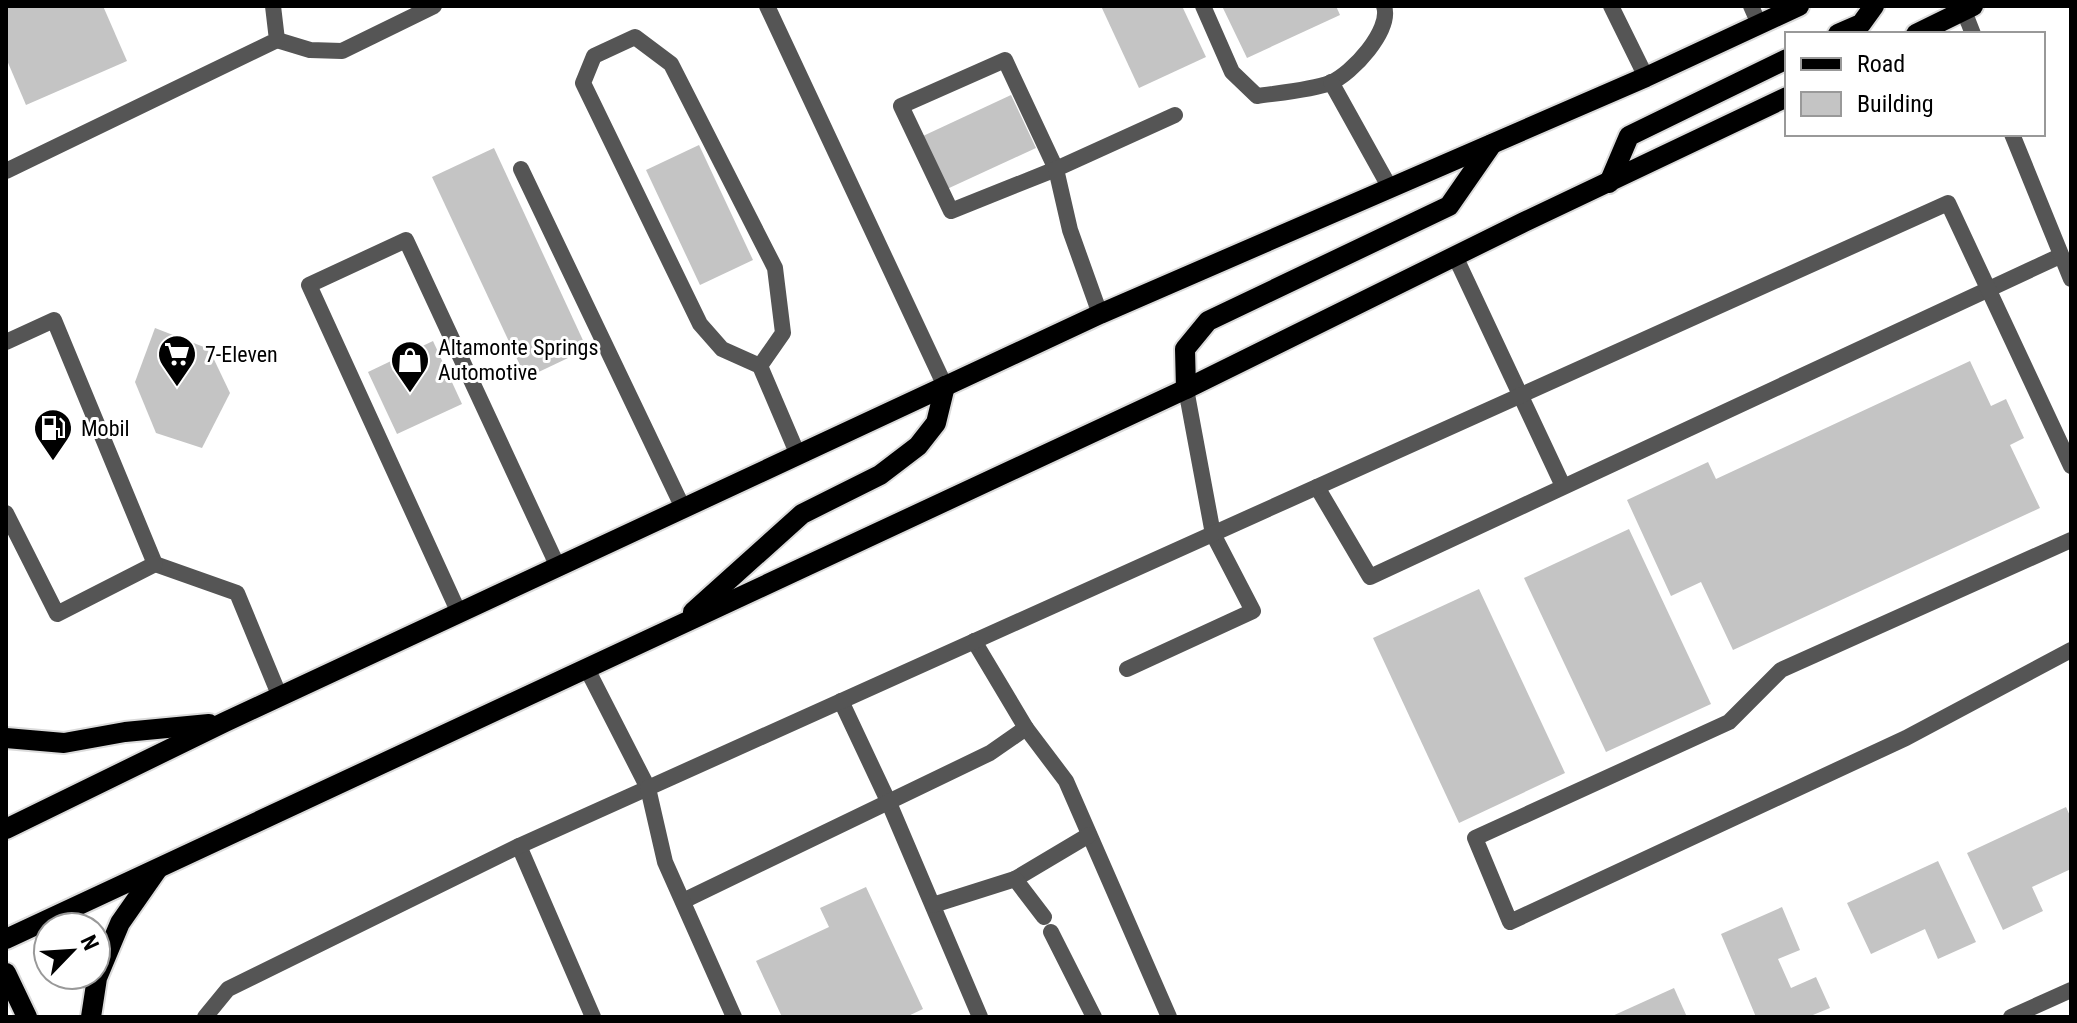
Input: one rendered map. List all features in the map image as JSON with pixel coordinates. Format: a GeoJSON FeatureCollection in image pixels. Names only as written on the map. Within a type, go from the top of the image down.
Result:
{"type":"FeatureCollection","features":[{"type":"Feature","properties":{"kind":"main road"},"geometry":{"type":"LineString","coordinates":[[6,829],[225,722],[1100,314],[1646,77],[1755,15],[1799,6]]}},
{"type":"Feature","properties":{"kind":"main road"},"geometry":{"type":"LineString","coordinates":[[1843,32],[1861,24],[1874,6]]}},
{"type":"Feature","properties":{"kind":"main road"},"geometry":{"type":"LineString","coordinates":[[1920,32],[1968,8]]}},
{"type":"Feature","properties":{"kind":"main road"},"geometry":{"type":"LineString","coordinates":[[1609,183],[1629,136],[1785,60]]}},
{"type":"Feature","properties":{"kind":"main road"},"geometry":{"type":"LineString","coordinates":[[6,939],[1186,389],[1785,98]]}},
{"type":"Feature","properties":{"kind":"main road"},"geometry":{"type":"LineString","coordinates":[[1186,389],[1185,349],[1208,321],[1449,206],[1492,144]]}},
{"type":"Feature","properties":{"kind":"main road"},"geometry":{"type":"LineString","coordinates":[[678,626],[802,514],[880,475],[918,446],[936,423],[945,386]]}},
{"type":"Feature","properties":{"kind":"main road"},"geometry":{"type":"LineString","coordinates":[[6,738],[64,743],[125,732],[225,722]]}},
{"type":"Feature","properties":{"kind":"main road"},"geometry":{"type":"LineString","coordinates":[[91,1017],[97,978],[120,923],[159,868]]}},
{"type":"Feature","properties":{"kind":"main road"},"geometry":{"type":"LineString","coordinates":[[6,973],[27,1017]]}},
{"type":"Feature","properties":{"kind":"street"},"geometry":{"type":"LineString","coordinates":[[273,6],[277,40]]}},
{"type":"Feature","properties":{"kind":"street"},"geometry":{"type":"LineString","coordinates":[[6,171],[277,40],[310,50],[342,51],[434,6]]}},
{"type":"Feature","properties":{"kind":"street"},"geometry":{"type":"LineString","coordinates":[[767,6],[945,386]]}},
{"type":"Feature","properties":{"kind":"street"},"geometry":{"type":"LineString","coordinates":[[1203,6],[1232,72],[1257,96],[1331,82],[1371,49],[1387,13],[1384,6]]}},
{"type":"Feature","properties":{"kind":"street"},"geometry":{"type":"LineString","coordinates":[[1611,6],[1646,77]]}},
{"type":"Feature","properties":{"kind":"street"},"geometry":{"type":"LineString","coordinates":[[1968,8],[1973,32]]}},
{"type":"Feature","properties":{"kind":"street"},"geometry":{"type":"LineString","coordinates":[[760,366],[783,333],[775,268],[671,64],[635,37],[594,56],[583,83],[700,324],[722,349],[760,366],[798,455]]}},
{"type":"Feature","properties":{"kind":"street"},"geometry":{"type":"LineString","coordinates":[[1100,314],[1070,230],[1056,169],[1005,60],[901,106],[951,211],[1056,169],[1175,115]]}},
{"type":"Feature","properties":{"kind":"street"},"geometry":{"type":"LineString","coordinates":[[1331,82],[1390,188]]}},
{"type":"Feature","properties":{"kind":"street"},"geometry":{"type":"LineString","coordinates":[[2013,136],[2071,279]]}},
{"type":"Feature","properties":{"kind":"street"},"geometry":{"type":"LineString","coordinates":[[521,169],[683,508]]}},
{"type":"Feature","properties":{"kind":"street"},"geometry":{"type":"LineString","coordinates":[[205,1017],[228,989],[519,846],[1948,203],[2071,466]]}},
{"type":"Feature","properties":{"kind":"street"},"geometry":{"type":"LineString","coordinates":[[459,613],[309,285],[406,240],[558,567]]}},
{"type":"Feature","properties":{"kind":"street"},"geometry":{"type":"LineString","coordinates":[[1455,256],[1563,486]]}},
{"type":"Feature","properties":{"kind":"street"},"geometry":{"type":"LineString","coordinates":[[1317,487],[1370,577],[2060,256]]}},
{"type":"Feature","properties":{"kind":"street"},"geometry":{"type":"LineString","coordinates":[[6,342],[54,320],[155,564]]}},
{"type":"Feature","properties":{"kind":"street"},"geometry":{"type":"LineString","coordinates":[[1127,669],[1253,611],[1213,534],[1186,389]]}},
{"type":"Feature","properties":{"kind":"street"},"geometry":{"type":"LineString","coordinates":[[6,513],[57,614],[155,564],[237,593],[280,697]]}},
{"type":"Feature","properties":{"kind":"street"},"geometry":{"type":"LineString","coordinates":[[2071,540],[1781,670],[1729,722],[1475,838],[1510,922],[1906,738],[2071,650]]}},
{"type":"Feature","properties":{"kind":"street"},"geometry":{"type":"LineString","coordinates":[[974,641],[1026,728],[1066,781],[1169,1017]]}},
{"type":"Feature","properties":{"kind":"street"},"geometry":{"type":"LineString","coordinates":[[587,669],[648,788],[665,862],[734,1017]]}},
{"type":"Feature","properties":{"kind":"street"},"geometry":{"type":"LineString","coordinates":[[841,701],[889,803],[980,1017]]}},
{"type":"Feature","properties":{"kind":"street"},"geometry":{"type":"LineString","coordinates":[[683,901],[990,753],[1026,728]]}},
{"type":"Feature","properties":{"kind":"street"},"geometry":{"type":"LineString","coordinates":[[933,905],[1015,879],[1089,835]]}},
{"type":"Feature","properties":{"kind":"street"},"geometry":{"type":"LineString","coordinates":[[519,846],[593,1017]]}},
{"type":"Feature","properties":{"kind":"street"},"geometry":{"type":"LineString","coordinates":[[1015,879],[1047,924],[1094,1017]]}},
{"type":"Feature","properties":{"kind":"street"},"geometry":{"type":"LineString","coordinates":[[2011,1017],[2071,990]]}},
{"type":"Feature","properties":{"kind":"building"},"geometry":{"type":"Polygon","coordinates":[[[6,6],[103,6],[127,61],[26,105],[6,58],[6,6]]]}},
{"type":"Feature","properties":{"kind":"building"},"geometry":{"type":"Polygon","coordinates":[[[1101,6],[1182,6],[1206,57],[1139,88],[1101,6]]]}},
{"type":"Feature","properties":{"kind":"building"},"geometry":{"type":"Polygon","coordinates":[[[1222,6],[1336,6],[1340,15],[1247,58],[1222,6]]]}},
{"type":"Feature","properties":{"kind":"building"},"geometry":{"type":"Polygon","coordinates":[[[1011,95],[1036,148],[947,189],[923,136],[1011,95]]]}},
{"type":"Feature","properties":{"kind":"building"},"geometry":{"type":"Polygon","coordinates":[[[699,145],[753,260],[700,285],[646,170],[699,145]]]}},
{"type":"Feature","properties":{"kind":"building"},"geometry":{"type":"Polygon","coordinates":[[[494,148],[587,349],[526,378],[432,177],[494,148]]]}},
{"type":"Feature","properties":{"kind":"building"},"geometry":{"type":"Polygon","coordinates":[[[155,328],[209,349],[230,393],[202,448],[156,433],[135,382],[155,328]]]}},
{"type":"Feature","properties":{"kind":"building"},"geometry":{"type":"Polygon","coordinates":[[[433,341],[462,404],[397,434],[368,372],[433,341]]]}},
{"type":"Feature","properties":{"kind":"building"},"geometry":{"type":"Polygon","coordinates":[[[1970,361],[1991,406],[2006,399],[2024,438],[2010,445],[2040,508],[1733,650],[1701,582],[1671,596],[1627,500],[1708,462],[1716,479],[1970,361]]]}},
{"type":"Feature","properties":{"kind":"building"},"geometry":{"type":"Polygon","coordinates":[[[1629,529],[1711,704],[1606,752],[1524,578],[1629,529]]]}},
{"type":"Feature","properties":{"kind":"building"},"geometry":{"type":"Polygon","coordinates":[[[1479,589],[1565,773],[1459,823],[1373,638],[1479,589]]]}},
{"type":"Feature","properties":{"kind":"building"},"geometry":{"type":"Polygon","coordinates":[[[2066,807],[2071,818],[2071,869],[2032,887],[2043,911],[2003,930],[1967,853],[2066,807]]]}},
{"type":"Feature","properties":{"kind":"building"},"geometry":{"type":"Polygon","coordinates":[[[1938,861],[1976,942],[1938,959],[1925,929],[1871,954],[1847,903],[1938,861]]]}},
{"type":"Feature","properties":{"kind":"building"},"geometry":{"type":"Polygon","coordinates":[[[866,887],[923,1009],[906,1017],[782,1017],[756,961],[829,927],[820,908],[866,887]]]}},
{"type":"Feature","properties":{"kind":"building"},"geometry":{"type":"Polygon","coordinates":[[[1782,907],[1800,950],[1778,959],[1791,988],[1816,977],[1830,1008],[1808,1017],[1756,1017],[1721,934],[1782,907]]]}},
{"type":"Feature","properties":{"kind":"building"},"geometry":{"type":"Polygon","coordinates":[[[1674,988],[1687,1017],[1610,1017],[1674,988]]]}},
{"type":"Feature","properties":{"kind":"place","name":"7-Eleven"},"geometry":{"type":"Point","coordinates":[177,388]}},
{"type":"Feature","properties":{"kind":"place","name":"Altamonte Springs Automotive"},"geometry":{"type":"Point","coordinates":[410,394]}},
{"type":"Feature","properties":{"kind":"place","name":"Mobil"},"geometry":{"type":"Point","coordinates":[53,462]}}]}
